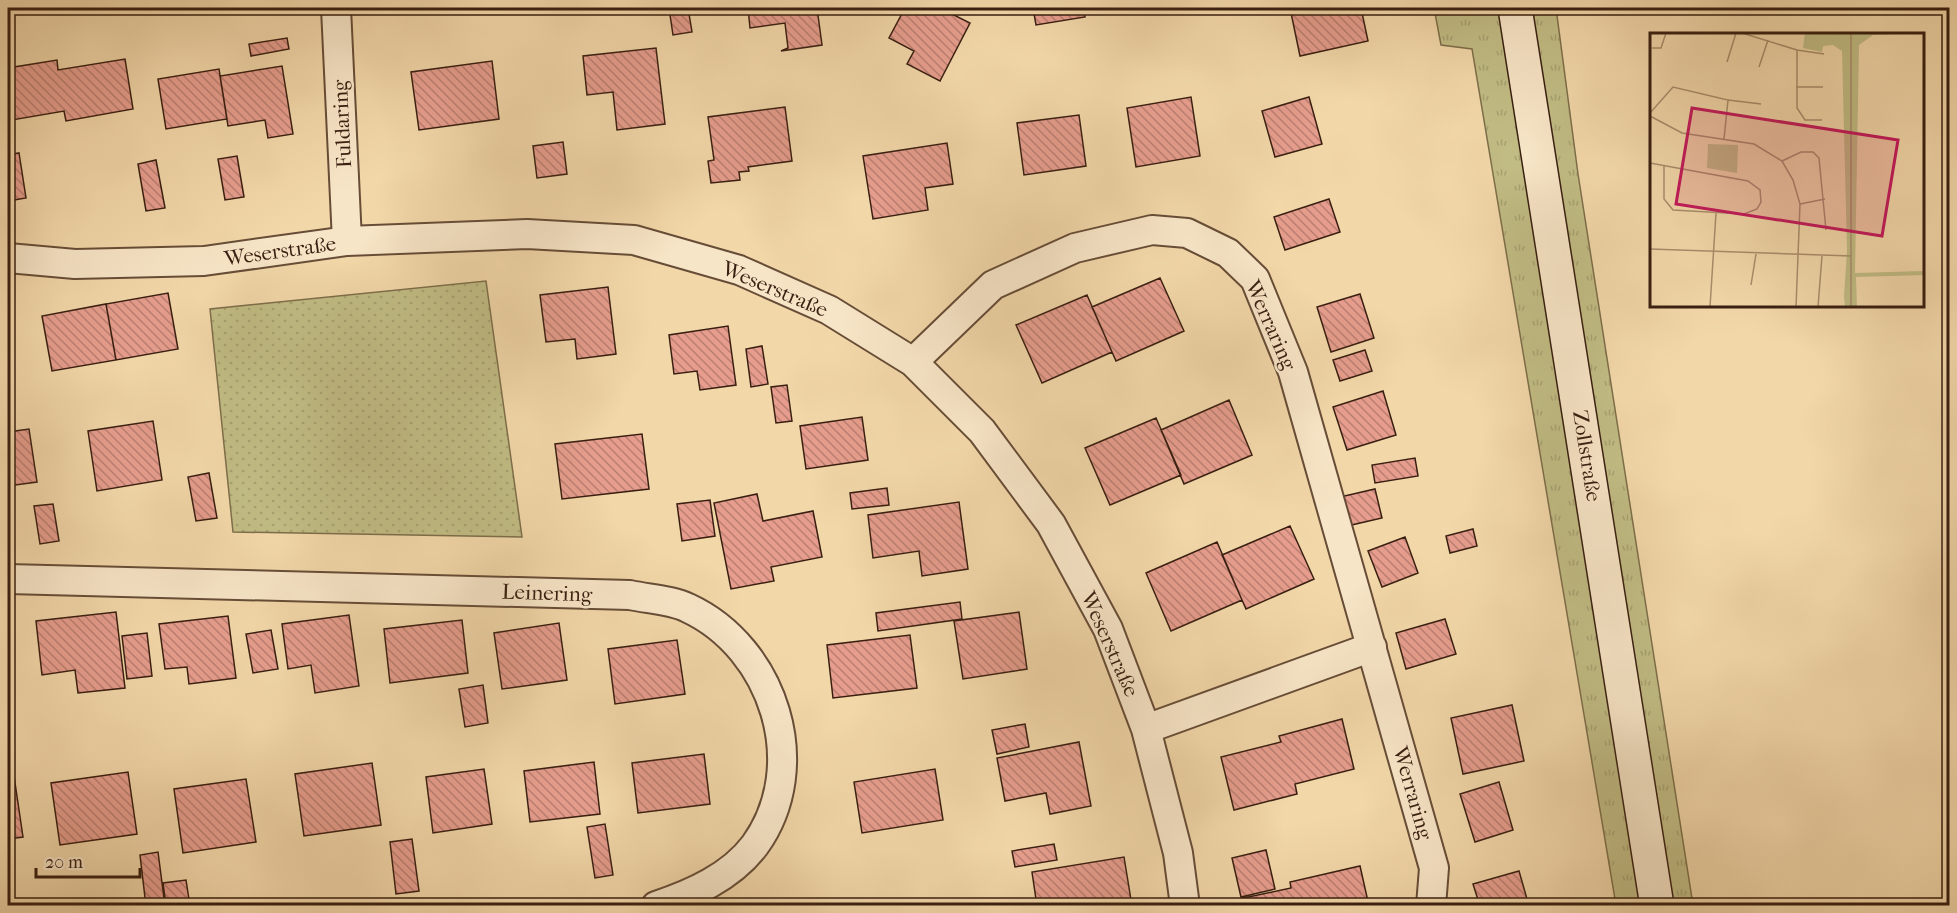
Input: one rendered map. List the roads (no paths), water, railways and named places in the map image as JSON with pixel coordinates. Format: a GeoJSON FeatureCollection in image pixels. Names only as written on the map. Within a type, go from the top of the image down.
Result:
{"type":"FeatureCollection","features":[{"type":"Feature","properties":{"kind":"main road","name":"Zollstraße"},"geometry":{"type":"LineString","coordinates":[[1515,8],[1657,906]]}},
{"type":"Feature","properties":{"kind":"street","name":"Fuldaring"},"geometry":{"type":"LineString","coordinates":[[336,8],[347,241]]}},
{"type":"Feature","properties":{"kind":"street","name":"Werraring"},"geometry":{"type":"LineString","coordinates":[[913,362],[993,285],[1075,248],[1152,230],[1187,233],[1228,254],[1255,279],[1293,372],[1372,647],[1434,868],[1431,906]]}},
{"type":"Feature","properties":{"kind":"street","name":"Weserstraße"},"geometry":{"type":"LineString","coordinates":[[8,258],[75,264],[204,261],[347,241],[527,234],[634,240],[739,270],[829,310],[913,362],[982,431],[1051,524],[1108,629],[1146,729],[1178,853],[1185,906]]}},
{"type":"Feature","properties":{"kind":"street","name":"Leinering"},"geometry":{"type":"LineString","coordinates":[[8,579],[630,595],[688,608],[724,632],[756,667],[783,735],[783,774],[773,810],[755,845],[725,873],[692,894],[656,906]]}},
{"type":"Feature","properties":{"kind":"street"},"geometry":{"type":"LineString","coordinates":[[1146,729],[1372,647]]}}]}
